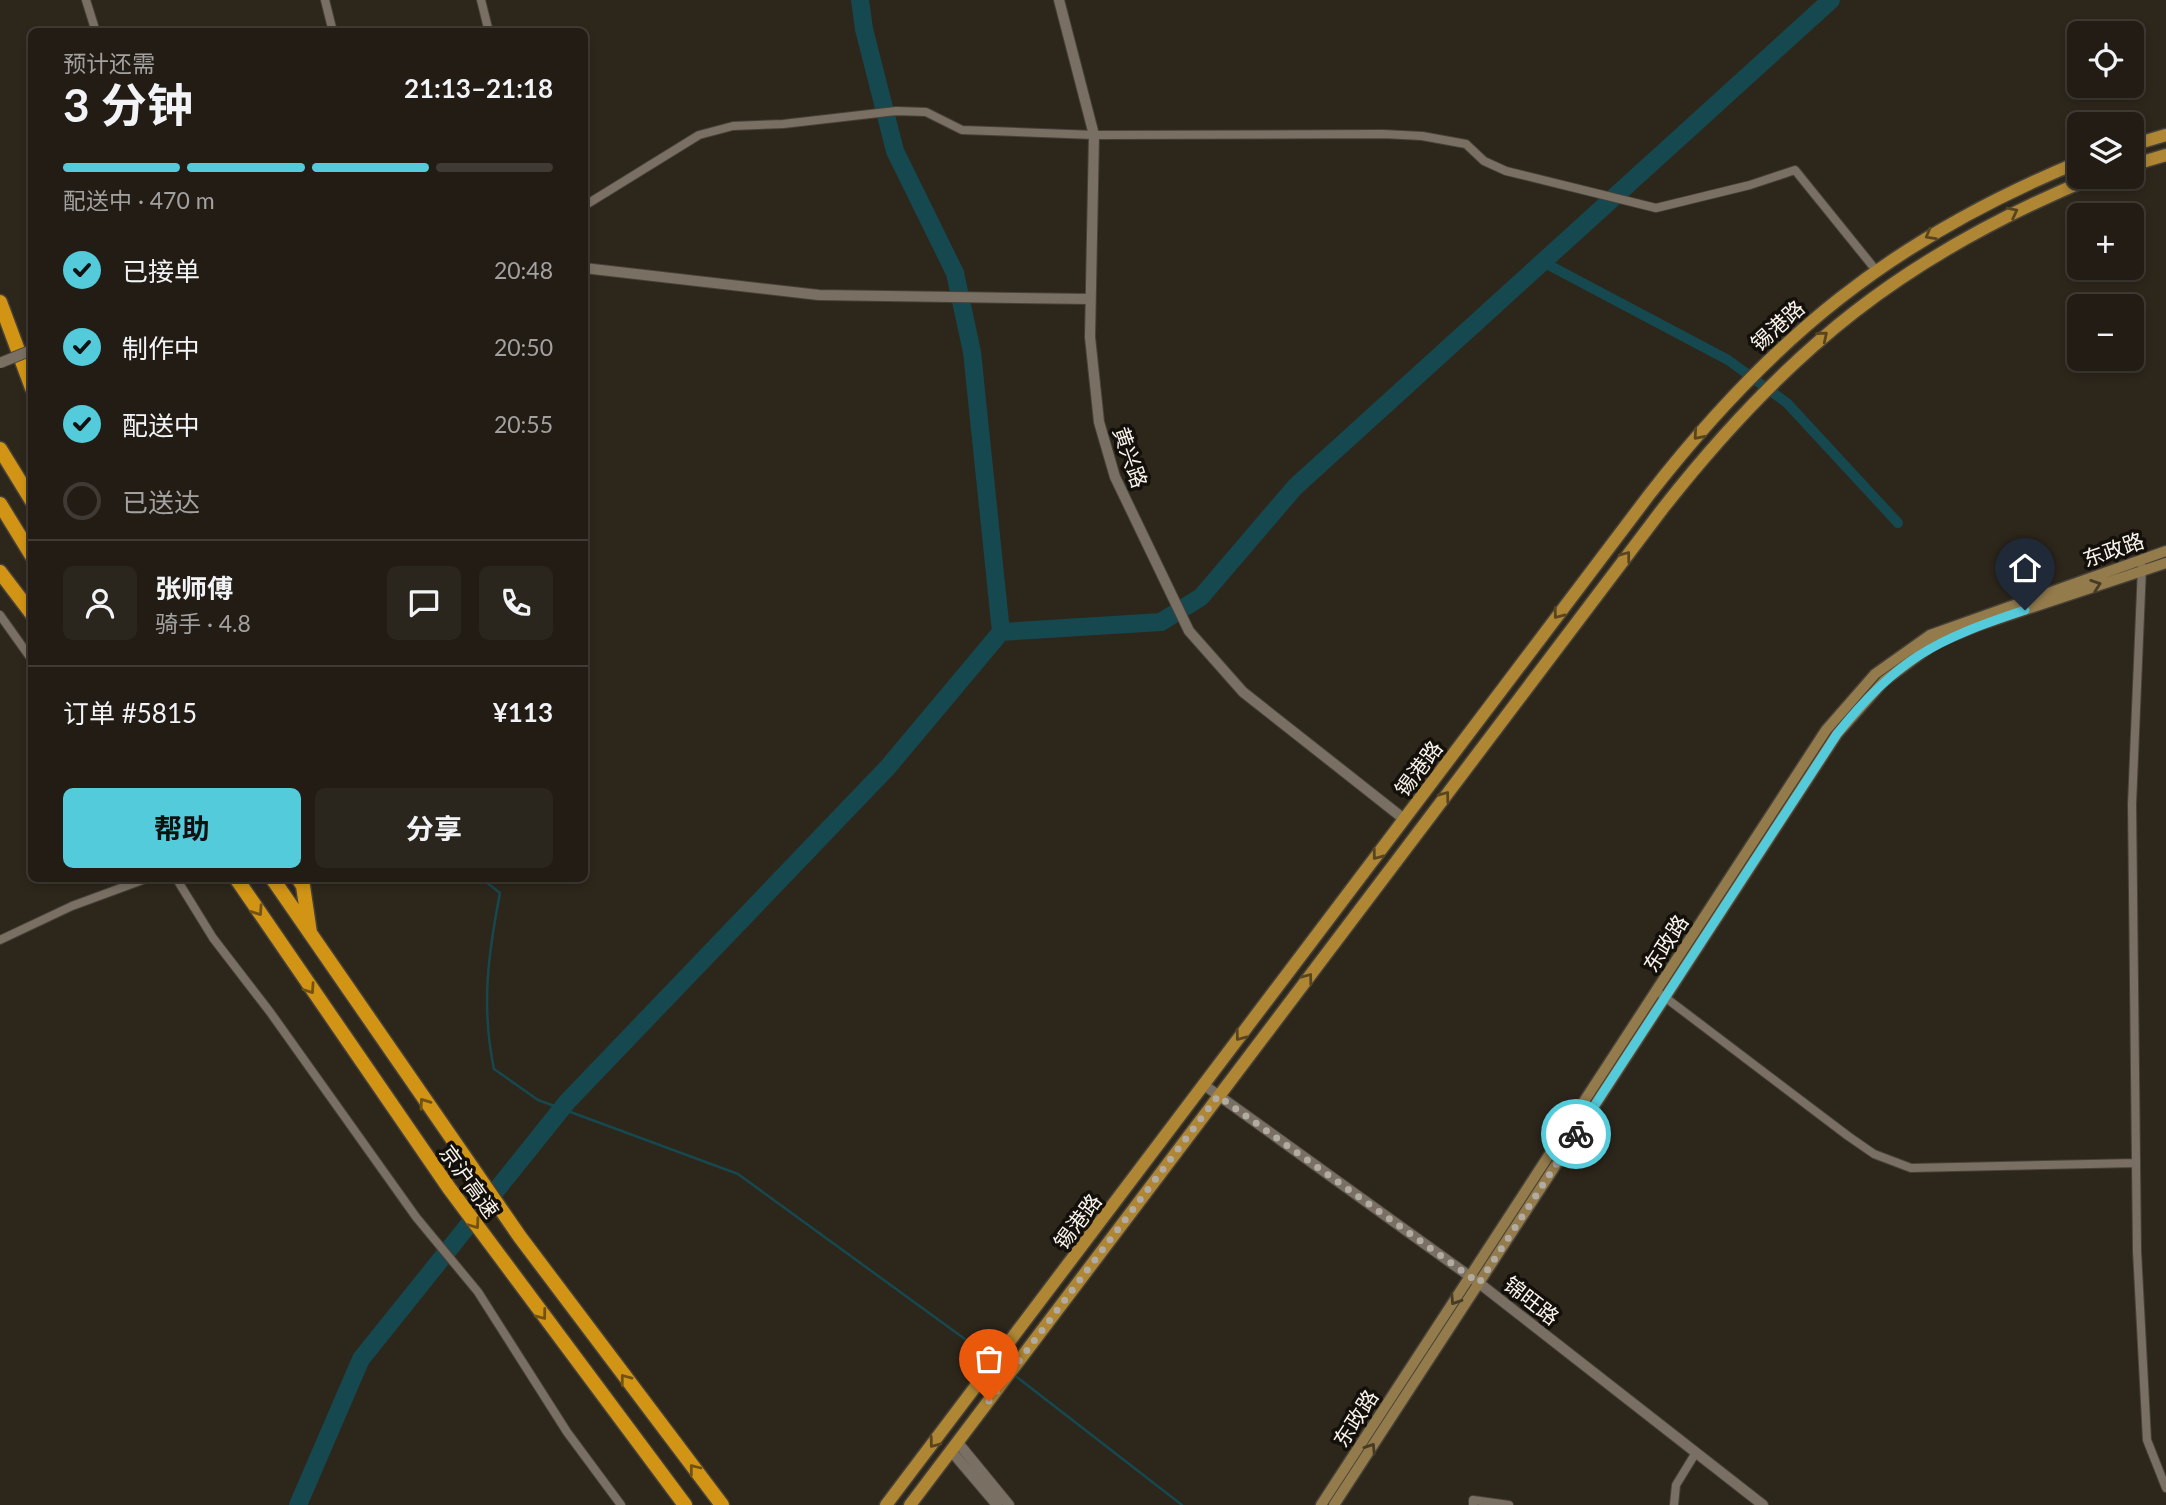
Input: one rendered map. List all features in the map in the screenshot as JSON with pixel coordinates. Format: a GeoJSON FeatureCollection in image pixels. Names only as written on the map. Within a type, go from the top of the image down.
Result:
{"type":"FeatureCollection","features":[{"type":"Feature","properties":{"kind":"highway"},"geometry":{"type":"LineString","coordinates":[[0,302],[28,377]]}},
{"type":"Feature","properties":{"kind":"highway"},"geometry":{"type":"LineString","coordinates":[[0,449],[28,494]]}},
{"type":"Feature","properties":{"kind":"highway"},"geometry":{"type":"LineString","coordinates":[[0,504],[28,550]]}},
{"type":"Feature","properties":{"kind":"highway"},"geometry":{"type":"LineString","coordinates":[[0,572],[28,609]]}},
{"type":"Feature","properties":{"kind":"highway"},"geometry":{"type":"LineString","coordinates":[[275,882],[311,938]]}},
{"type":"Feature","properties":{"kind":"highway","name":"京沪高速"},"geometry":{"type":"LineString","coordinates":[[300,882],[311,938],[467,1164],[722,1505]]}},
{"type":"Feature","properties":{"kind":"highway","name":"京沪高速"},"geometry":{"type":"LineString","coordinates":[[240,884],[449,1188],[685,1505]]}},
{"type":"Feature","properties":{"kind":"main road"},"geometry":{"type":"LineString","coordinates":[[2144,141],[2166,135]]}},
{"type":"Feature","properties":{"kind":"main road"},"geometry":{"type":"LineString","coordinates":[[2144,161],[2166,155]]}},
{"type":"Feature","properties":{"kind":"main road","name":"锡港路"},"geometry":{"type":"LineString","coordinates":[[886,1505],[1648,495],[1743,383],[1875,269],[1978,208],[2067,167]]}},
{"type":"Feature","properties":{"kind":"main road","name":"锡港路"},"geometry":{"type":"LineString","coordinates":[[910,1505],[1664,506],[1757,397],[1849,314],[1916,266],[2036,200],[2067,188]]}},
{"type":"Feature","properties":{"kind":"main road","name":"东政路"},"geometry":{"type":"LineString","coordinates":[[1321,1505],[1837,734],[1884,681],[1936,643],[2142,564],[2166,551]]}},
{"type":"Feature","properties":{"kind":"main road","name":"东政路"},"geometry":{"type":"LineString","coordinates":[[2142,564],[2166,562]]}},
{"type":"Feature","properties":{"kind":"main road","name":"东政路"},"geometry":{"type":"LineString","coordinates":[[1334,1505],[1474,1280]]}},
{"type":"Feature","properties":{"kind":"street"},"geometry":{"type":"LineString","coordinates":[[86,0],[95,28]]}},
{"type":"Feature","properties":{"kind":"street"},"geometry":{"type":"LineString","coordinates":[[325,0],[332,28]]}},
{"type":"Feature","properties":{"kind":"street"},"geometry":{"type":"LineString","coordinates":[[481,0],[488,28]]}},
{"type":"Feature","properties":{"kind":"street","name":"黄兴路"},"geometry":{"type":"LineString","coordinates":[[1059,0],[1094,135],[1090,337],[1099,422],[1115,477],[1189,631],[1243,692],[1404,819]]}},
{"type":"Feature","properties":{"kind":"street"},"geometry":{"type":"LineString","coordinates":[[588,204],[699,135],[733,126],[783,124],[896,111],[926,112],[962,130],[1094,135],[1422,136],[1466,144],[1484,161],[1506,171],[1604,193],[1639,206],[1656,208],[1750,186],[1795,170],[1875,269]]}},
{"type":"Feature","properties":{"kind":"street"},"geometry":{"type":"LineString","coordinates":[[588,268],[819,295],[1090,299]]}},
{"type":"Feature","properties":{"kind":"street"},"geometry":{"type":"LineString","coordinates":[[0,363],[28,352]]}},
{"type":"Feature","properties":{"kind":"street"},"geometry":{"type":"LineString","coordinates":[[2142,564],[2132,804],[2137,1251],[2147,1440],[2166,1488]]}},
{"type":"Feature","properties":{"kind":"street"},"geometry":{"type":"LineString","coordinates":[[0,615],[28,654]]}},
{"type":"Feature","properties":{"kind":"street"},"geometry":{"type":"LineString","coordinates":[[0,940],[72,906],[137,882]]}},
{"type":"Feature","properties":{"kind":"street"},"geometry":{"type":"LineString","coordinates":[[179,882],[214,938],[435,1240],[478,1293],[567,1432],[621,1505]]}},
{"type":"Feature","properties":{"kind":"street"},"geometry":{"type":"LineString","coordinates":[[1661,994],[1848,1136],[1874,1154],[1911,1168],[2136,1163]]}},
{"type":"Feature","properties":{"kind":"street","name":"锦旺路"},"geometry":{"type":"LineString","coordinates":[[1204,1085],[1474,1280],[1763,1505]]}},
{"type":"Feature","properties":{"kind":"street"},"geometry":{"type":"LineString","coordinates":[[955,1448],[997,1505]]}},
{"type":"Feature","properties":{"kind":"street"},"geometry":{"type":"LineString","coordinates":[[955,1448],[1009,1505]]}},
{"type":"Feature","properties":{"kind":"street"},"geometry":{"type":"LineString","coordinates":[[1674,1505],[1676,1485],[1695,1454]]}},
{"type":"Feature","properties":{"kind":"street"},"geometry":{"type":"LineString","coordinates":[[1473,1505],[1473,1500],[1509,1505]]}},
{"type":"Feature","properties":{"kind":"waterway"},"geometry":{"type":"LineString","coordinates":[[860,0],[864,29],[895,151],[955,273],[972,352],[1001,632]]}},
{"type":"Feature","properties":{"kind":"waterway"},"geometry":{"type":"LineString","coordinates":[[298,1505],[361,1359],[567,1102],[888,767],[1001,632],[1161,622],[1201,597],[1295,487],[1831,0]]}},
{"type":"Feature","properties":{"kind":"waterway"},"geometry":{"type":"LineString","coordinates":[[1543,262],[1728,360],[1787,403],[1898,523]]}},
{"type":"Feature","properties":{"kind":"waterway"},"geometry":{"type":"LineString","coordinates":[[486,882],[500,893],[492,938],[487,1002],[494,1069],[538,1100],[738,1174],[991,1358]]}},
{"type":"Feature","properties":{"kind":"waterway"},"geometry":{"type":"LineString","coordinates":[[1013,1374],[1182,1505]]}},
{"type":"Feature","properties":{"kind":"way so far"},"geometry":{"type":"LineString","coordinates":[[989,1401],[1218,1096],[1479,1283],[1576,1134]]}},
{"type":"Feature","properties":{"kind":"route"},"geometry":{"type":"LineString","coordinates":[[1576,1134],[1837,734],[1860,704],[1884,681],[1936,643],[2025,610]]}}]}
